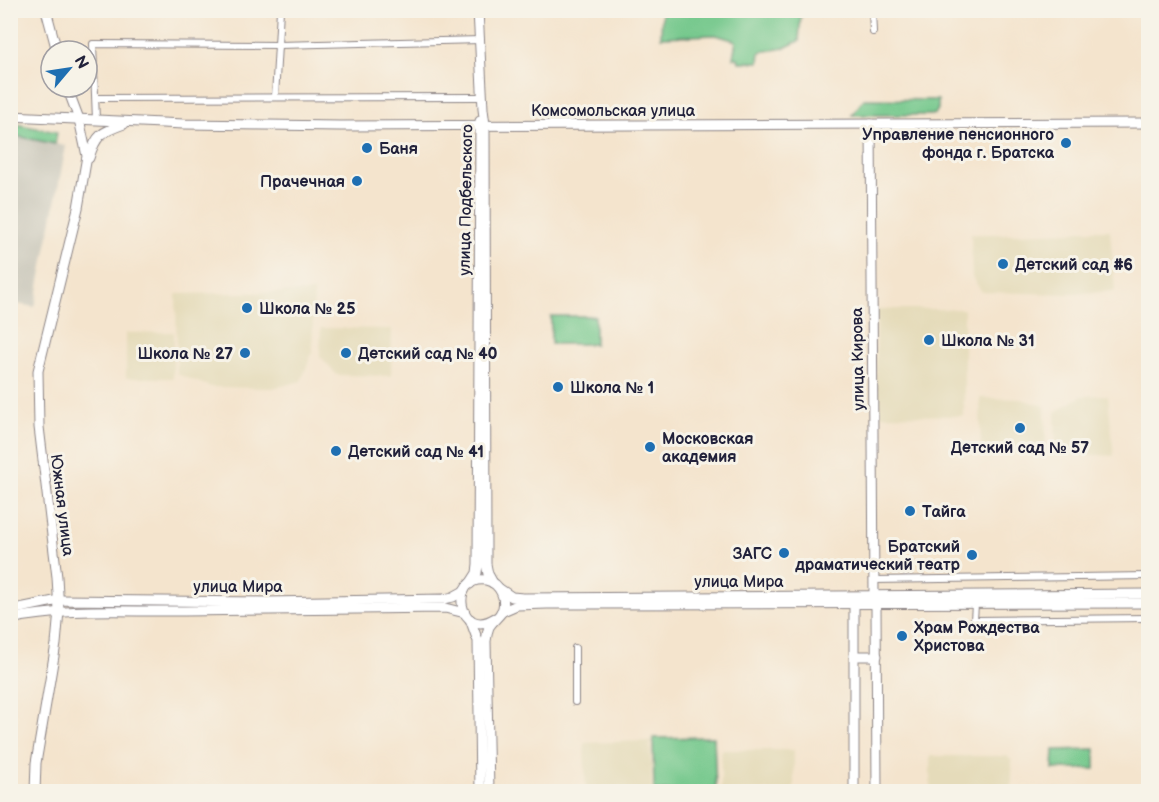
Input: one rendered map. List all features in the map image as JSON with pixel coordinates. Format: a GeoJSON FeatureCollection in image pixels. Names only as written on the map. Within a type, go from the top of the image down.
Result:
{"type":"FeatureCollection","features":[{"type":"Feature","properties":{"kind":"main road"},"geometry":{"type":"LineString","coordinates":[[46,10],[54,39]]}},
{"type":"Feature","properties":{"kind":"main road","name":"улица Подбельского"},"geometry":{"type":"LineString","coordinates":[[478,10],[483,110],[486,564],[497,586]]}},
{"type":"Feature","properties":{"kind":"main road","name":"Южная улица"},"geometry":{"type":"LineString","coordinates":[[35,792],[36,763],[56,644],[59,611],[43,471],[38,385],[41,356],[86,168],[86,147],[72,99]]}},
{"type":"Feature","properties":{"kind":"main road","name":"Комсомольская улица"},"geometry":{"type":"LineString","coordinates":[[10,116],[129,122],[273,125],[1149,123]]}},
{"type":"Feature","properties":{"kind":"main road"},"geometry":{"type":"LineString","coordinates":[[86,168],[97,137],[107,130],[129,122]]}},
{"type":"Feature","properties":{"kind":"main road","name":"улица Кирова"},"geometry":{"type":"LineString","coordinates":[[871,123],[877,792]]}},
{"type":"Feature","properties":{"kind":"main road","name":"улица Подбельского"},"geometry":{"type":"LineString","coordinates":[[467,587],[477,573],[478,564],[482,212]]}},
{"type":"Feature","properties":{"kind":"main road"},"geometry":{"type":"LineString","coordinates":[[480,792],[478,641],[461,600],[467,587],[479,580],[497,586],[517,598],[546,601]]}},
{"type":"Feature","properties":{"kind":"main road"},"geometry":{"type":"LineString","coordinates":[[489,792],[486,641],[489,627],[498,615],[504,598],[497,586]]}},
{"type":"Feature","properties":{"kind":"main road","name":"улица Мира"},"geometry":{"type":"LineString","coordinates":[[10,610],[59,600],[267,602],[444,599],[453,597],[467,587]]}},
{"type":"Feature","properties":{"kind":"main road","name":"улица Мира"},"geometry":{"type":"LineString","coordinates":[[546,601],[916,600],[1149,594]]}},
{"type":"Feature","properties":{"kind":"main road","name":"улица Мира"},"geometry":{"type":"LineString","coordinates":[[773,601],[854,605],[875,600]]}},
{"type":"Feature","properties":{"kind":"main road","name":"улица Мира"},"geometry":{"type":"LineString","coordinates":[[916,600],[975,604],[1149,603]]}},
{"type":"Feature","properties":{"kind":"main road"},"geometry":{"type":"LineString","coordinates":[[467,616],[483,623],[517,605],[546,601]]}},
{"type":"Feature","properties":{"kind":"main road"},"geometry":{"type":"LineString","coordinates":[[854,605],[854,792]]}},
{"type":"Feature","properties":{"kind":"main road","name":"улица Мира"},"geometry":{"type":"LineString","coordinates":[[10,619],[59,611],[445,608],[456,610],[467,616]]}},
{"type":"Feature","properties":{"kind":"main road"},"geometry":{"type":"LineString","coordinates":[[854,656],[877,656]]}},
{"type":"Feature","properties":{"kind":"street"},"geometry":{"type":"LineString","coordinates":[[275,97],[280,10]]}},
{"type":"Feature","properties":{"kind":"street"},"geometry":{"type":"LineString","coordinates":[[872,10],[873,32]]}},
{"type":"Feature","properties":{"kind":"street"},"geometry":{"type":"LineString","coordinates":[[99,44],[279,45],[481,40]]}},
{"type":"Feature","properties":{"kind":"street"},"geometry":{"type":"LineString","coordinates":[[99,98],[482,97]]}},
{"type":"Feature","properties":{"kind":"street"},"geometry":{"type":"LineString","coordinates":[[96,99],[96,120]]}},
{"type":"Feature","properties":{"kind":"street"},"geometry":{"type":"LineString","coordinates":[[874,580],[1149,576]]}},
{"type":"Feature","properties":{"kind":"street"},"geometry":{"type":"LineString","coordinates":[[975,604],[974,620],[1149,618]]}},
{"type":"Feature","properties":{"kind":"street"},"geometry":{"type":"LineString","coordinates":[[575,648],[575,702]]}},
{"type":"Feature","properties":{"kind":"shaded area"},"geometry":{"type":"Polygon","coordinates":[[[10,135],[66,146],[35,307],[11,303],[10,135]]]}},
{"type":"Feature","properties":{"kind":"shaded area"},"geometry":{"type":"Polygon","coordinates":[[[1078,230],[1110,230],[1115,291],[1069,294],[982,292],[972,277],[971,234],[1077,232],[1078,230]]]}},
{"type":"Feature","properties":{"kind":"shaded area"},"geometry":{"type":"Polygon","coordinates":[[[314,292],[312,353],[301,381],[274,388],[211,387],[177,374],[176,294],[314,292]]]}},
{"type":"Feature","properties":{"kind":"shaded area"},"geometry":{"type":"Polygon","coordinates":[[[877,309],[964,309],[964,416],[876,415],[877,309]]]}},
{"type":"Feature","properties":{"kind":"shaded area"},"geometry":{"type":"Polygon","coordinates":[[[321,328],[392,329],[391,376],[337,375],[320,356],[321,328]]]}},
{"type":"Feature","properties":{"kind":"shaded area"},"geometry":{"type":"Polygon","coordinates":[[[174,332],[173,378],[126,378],[126,333],[174,332]]]}},
{"type":"Feature","properties":{"kind":"shaded area"},"geometry":{"type":"Polygon","coordinates":[[[1082,396],[1108,396],[1114,456],[1056,453],[1055,412],[1082,396]]]}},
{"type":"Feature","properties":{"kind":"shaded area"},"geometry":{"type":"Polygon","coordinates":[[[980,398],[1021,399],[1045,406],[1046,454],[981,453],[980,398]]]}},
{"type":"Feature","properties":{"kind":"shaded area"},"geometry":{"type":"Polygon","coordinates":[[[650,741],[652,791],[586,791],[584,743],[650,741]]]}},
{"type":"Feature","properties":{"kind":"shaded area"},"geometry":{"type":"Polygon","coordinates":[[[721,750],[794,750],[794,791],[721,791],[721,750]]]}},
{"type":"Feature","properties":{"kind":"shaded area"},"geometry":{"type":"Polygon","coordinates":[[[930,756],[1007,756],[1012,761],[1012,791],[930,791],[930,756]]]}},
{"type":"Feature","properties":{"kind":"green space"},"geometry":{"type":"Polygon","coordinates":[[[662,11],[801,11],[799,41],[784,48],[760,52],[759,62],[739,62],[738,58],[733,58],[736,41],[716,35],[661,37],[662,11]]]}},
{"type":"Feature","properties":{"kind":"green space"},"geometry":{"type":"Polygon","coordinates":[[[864,99],[938,100],[938,109],[935,114],[930,115],[852,115],[864,99]]]}},
{"type":"Feature","properties":{"kind":"green space"},"geometry":{"type":"Polygon","coordinates":[[[11,123],[57,132],[55,144],[11,135],[11,123]]]}},
{"type":"Feature","properties":{"kind":"green space"},"geometry":{"type":"Polygon","coordinates":[[[551,316],[595,316],[595,344],[551,344],[551,316]]]}},
{"type":"Feature","properties":{"kind":"green space"},"geometry":{"type":"Polygon","coordinates":[[[714,737],[716,791],[654,791],[653,738],[714,737]]]}},
{"type":"Feature","properties":{"kind":"green space"},"geometry":{"type":"Polygon","coordinates":[[[1095,749],[1095,769],[1053,769],[1054,750],[1095,749]]]}},
{"type":"Feature","properties":{"kind":"place","name":"Управление пенсионного фонда г. Братска"},"geometry":{"type":"Point","coordinates":[1066,143]}},
{"type":"Feature","properties":{"kind":"place","name":"Баня"},"geometry":{"type":"Point","coordinates":[367,148]}},
{"type":"Feature","properties":{"kind":"place","name":"Прачечная"},"geometry":{"type":"Point","coordinates":[357,181]}},
{"type":"Feature","properties":{"kind":"place","name":"Детский сад #6"},"geometry":{"type":"Point","coordinates":[1003,264]}},
{"type":"Feature","properties":{"kind":"place","name":"Школа № 25"},"geometry":{"type":"Point","coordinates":[247,308]}},
{"type":"Feature","properties":{"kind":"place","name":"Школа № 31"},"geometry":{"type":"Point","coordinates":[929,340]}},
{"type":"Feature","properties":{"kind":"place","name":"Школа № 27"},"geometry":{"type":"Point","coordinates":[245,353]}},
{"type":"Feature","properties":{"kind":"place","name":"Детский сад № 40"},"geometry":{"type":"Point","coordinates":[346,353]}},
{"type":"Feature","properties":{"kind":"place","name":"Школа № 1"},"geometry":{"type":"Point","coordinates":[558,387]}},
{"type":"Feature","properties":{"kind":"place","name":"Детский сад № 57"},"geometry":{"type":"Point","coordinates":[1020,428]}},
{"type":"Feature","properties":{"kind":"place","name":"Московская академия"},"geometry":{"type":"Point","coordinates":[650,447]}},
{"type":"Feature","properties":{"kind":"place","name":"Детский сад № 41"},"geometry":{"type":"Point","coordinates":[336,451]}},
{"type":"Feature","properties":{"kind":"place","name":"Тайга"},"geometry":{"type":"Point","coordinates":[910,511]}},
{"type":"Feature","properties":{"kind":"place","name":"ЗАГС"},"geometry":{"type":"Point","coordinates":[784,553]}},
{"type":"Feature","properties":{"kind":"place","name":"Братский драматический театр"},"geometry":{"type":"Point","coordinates":[972,555]}},
{"type":"Feature","properties":{"kind":"place","name":"Храм Рождества Христова"},"geometry":{"type":"Point","coordinates":[902,636]}}]}
